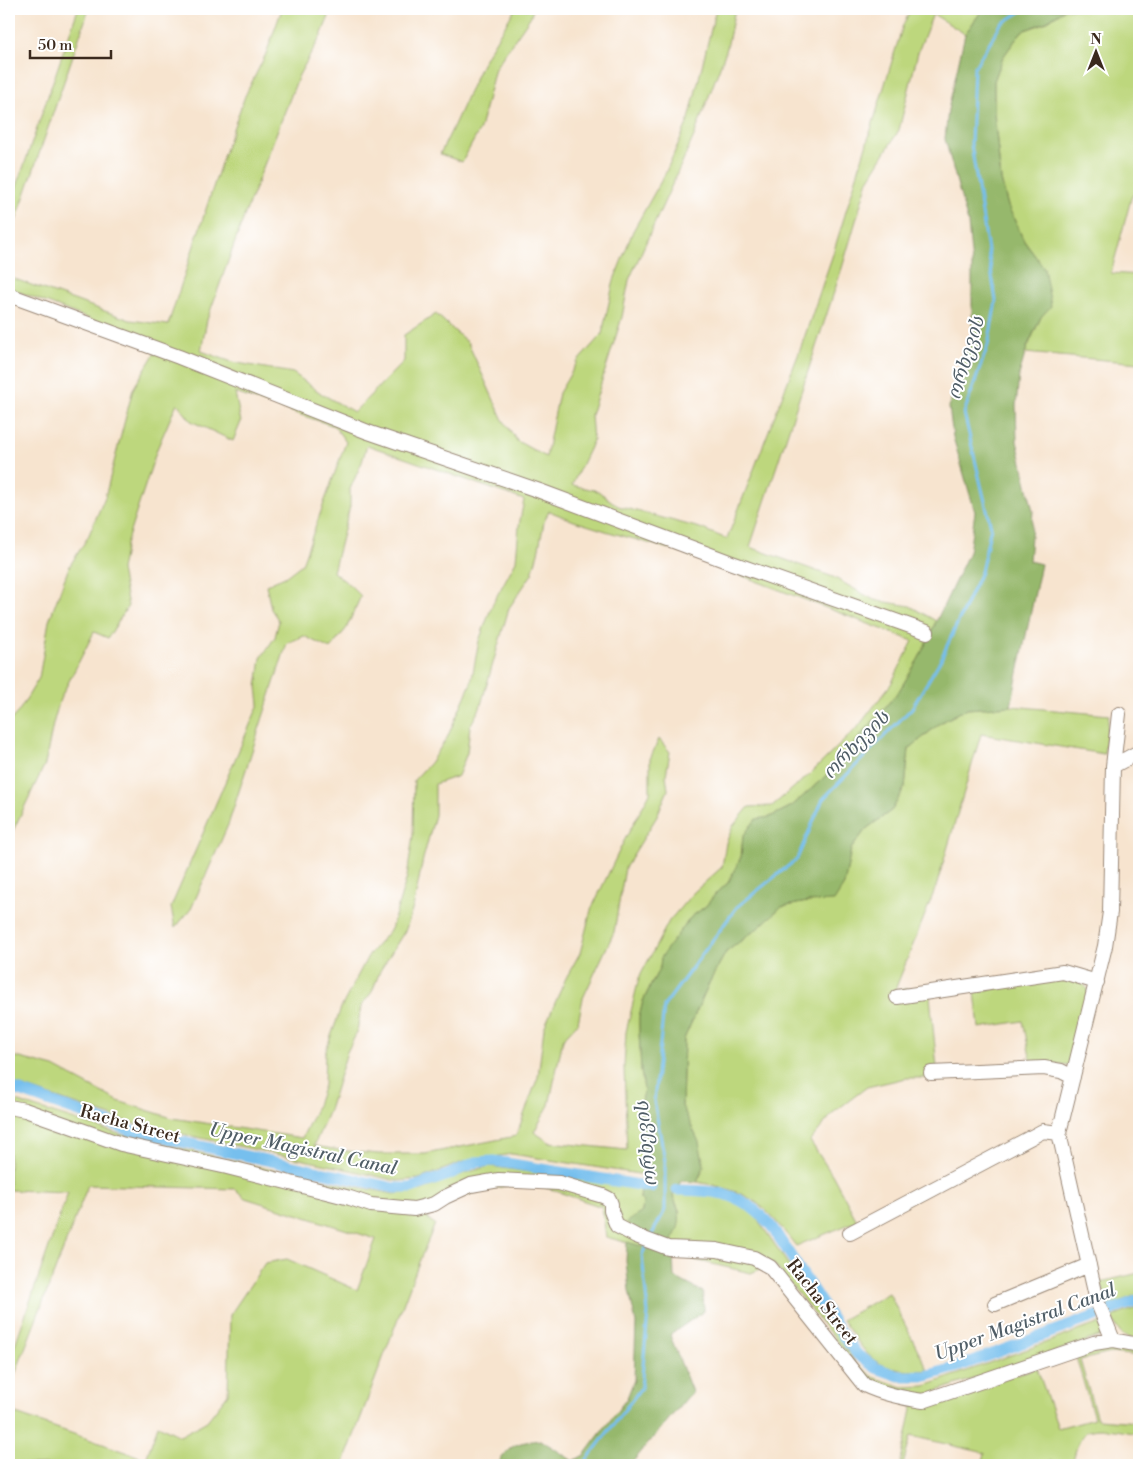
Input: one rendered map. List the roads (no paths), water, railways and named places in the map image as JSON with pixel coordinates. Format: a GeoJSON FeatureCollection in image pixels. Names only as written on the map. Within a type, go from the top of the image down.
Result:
{"type":"FeatureCollection","features":[{"type":"Feature","properties":{"kind":"street"},"geometry":{"type":"LineString","coordinates":[[9,295],[178,357],[368,432],[540,491],[741,566],[927,632]]}},
{"type":"Feature","properties":{"kind":"street"},"geometry":{"type":"LineString","coordinates":[[1119,714],[1113,766],[1110,912],[1097,982],[1059,1133],[1097,1301],[1113,1340],[1139,1346]]}},
{"type":"Feature","properties":{"kind":"street"},"geometry":{"type":"LineString","coordinates":[[1113,766],[1139,752]]}},
{"type":"Feature","properties":{"kind":"street"},"geometry":{"type":"LineString","coordinates":[[897,997],[1063,972],[1097,982]]}},
{"type":"Feature","properties":{"kind":"street"},"geometry":{"type":"LineString","coordinates":[[932,1073],[1044,1068],[1062,1071],[1073,1077]]}},
{"type":"Feature","properties":{"kind":"street","name":"Racha Street"},"geometry":{"type":"LineString","coordinates":[[9,1107],[25,1110],[121,1144],[227,1167],[371,1205],[414,1209],[434,1204],[471,1185],[499,1180],[559,1184],[603,1196],[609,1199],[617,1226],[642,1238],[668,1248],[717,1250],[754,1258],[770,1267],[864,1386],[904,1398],[923,1401],[1094,1343],[1113,1340]]}},
{"type":"Feature","properties":{"kind":"street"},"geometry":{"type":"LineString","coordinates":[[850,1233],[1043,1131],[1059,1133]]}},
{"type":"Feature","properties":{"kind":"street"},"geometry":{"type":"LineString","coordinates":[[995,1304],[1089,1265]]}},
{"type":"Feature","properties":{"kind":"waterway","name":"ორხევის"},"geometry":{"type":"LineString","coordinates":[[651,1236],[665,1210],[665,1161],[654,1101],[664,1006],[737,907],[797,859],[823,799],[912,708],[940,661],[981,572],[991,527],[964,413],[988,345],[996,301],[971,144],[974,68],[1001,24],[1025,9]]}},
{"type":"Feature","properties":{"kind":"waterway","name":"Upper Magistral Canal"},"geometry":{"type":"LineString","coordinates":[[9,1087],[132,1131],[394,1188],[411,1188],[448,1175],[476,1162],[494,1161],[651,1187]]}},
{"type":"Feature","properties":{"kind":"waterway","name":"Upper Magistral Canal"},"geometry":{"type":"LineString","coordinates":[[677,1190],[706,1191],[729,1196],[740,1200],[761,1215],[772,1227],[843,1336],[858,1355],[876,1368],[899,1376],[926,1376],[954,1368],[1139,1300]]}},
{"type":"Feature","properties":{"kind":"waterway","name":"ორხევის"},"geometry":{"type":"LineString","coordinates":[[583,1465],[641,1388],[648,1313],[642,1255],[647,1244]]}}]}
